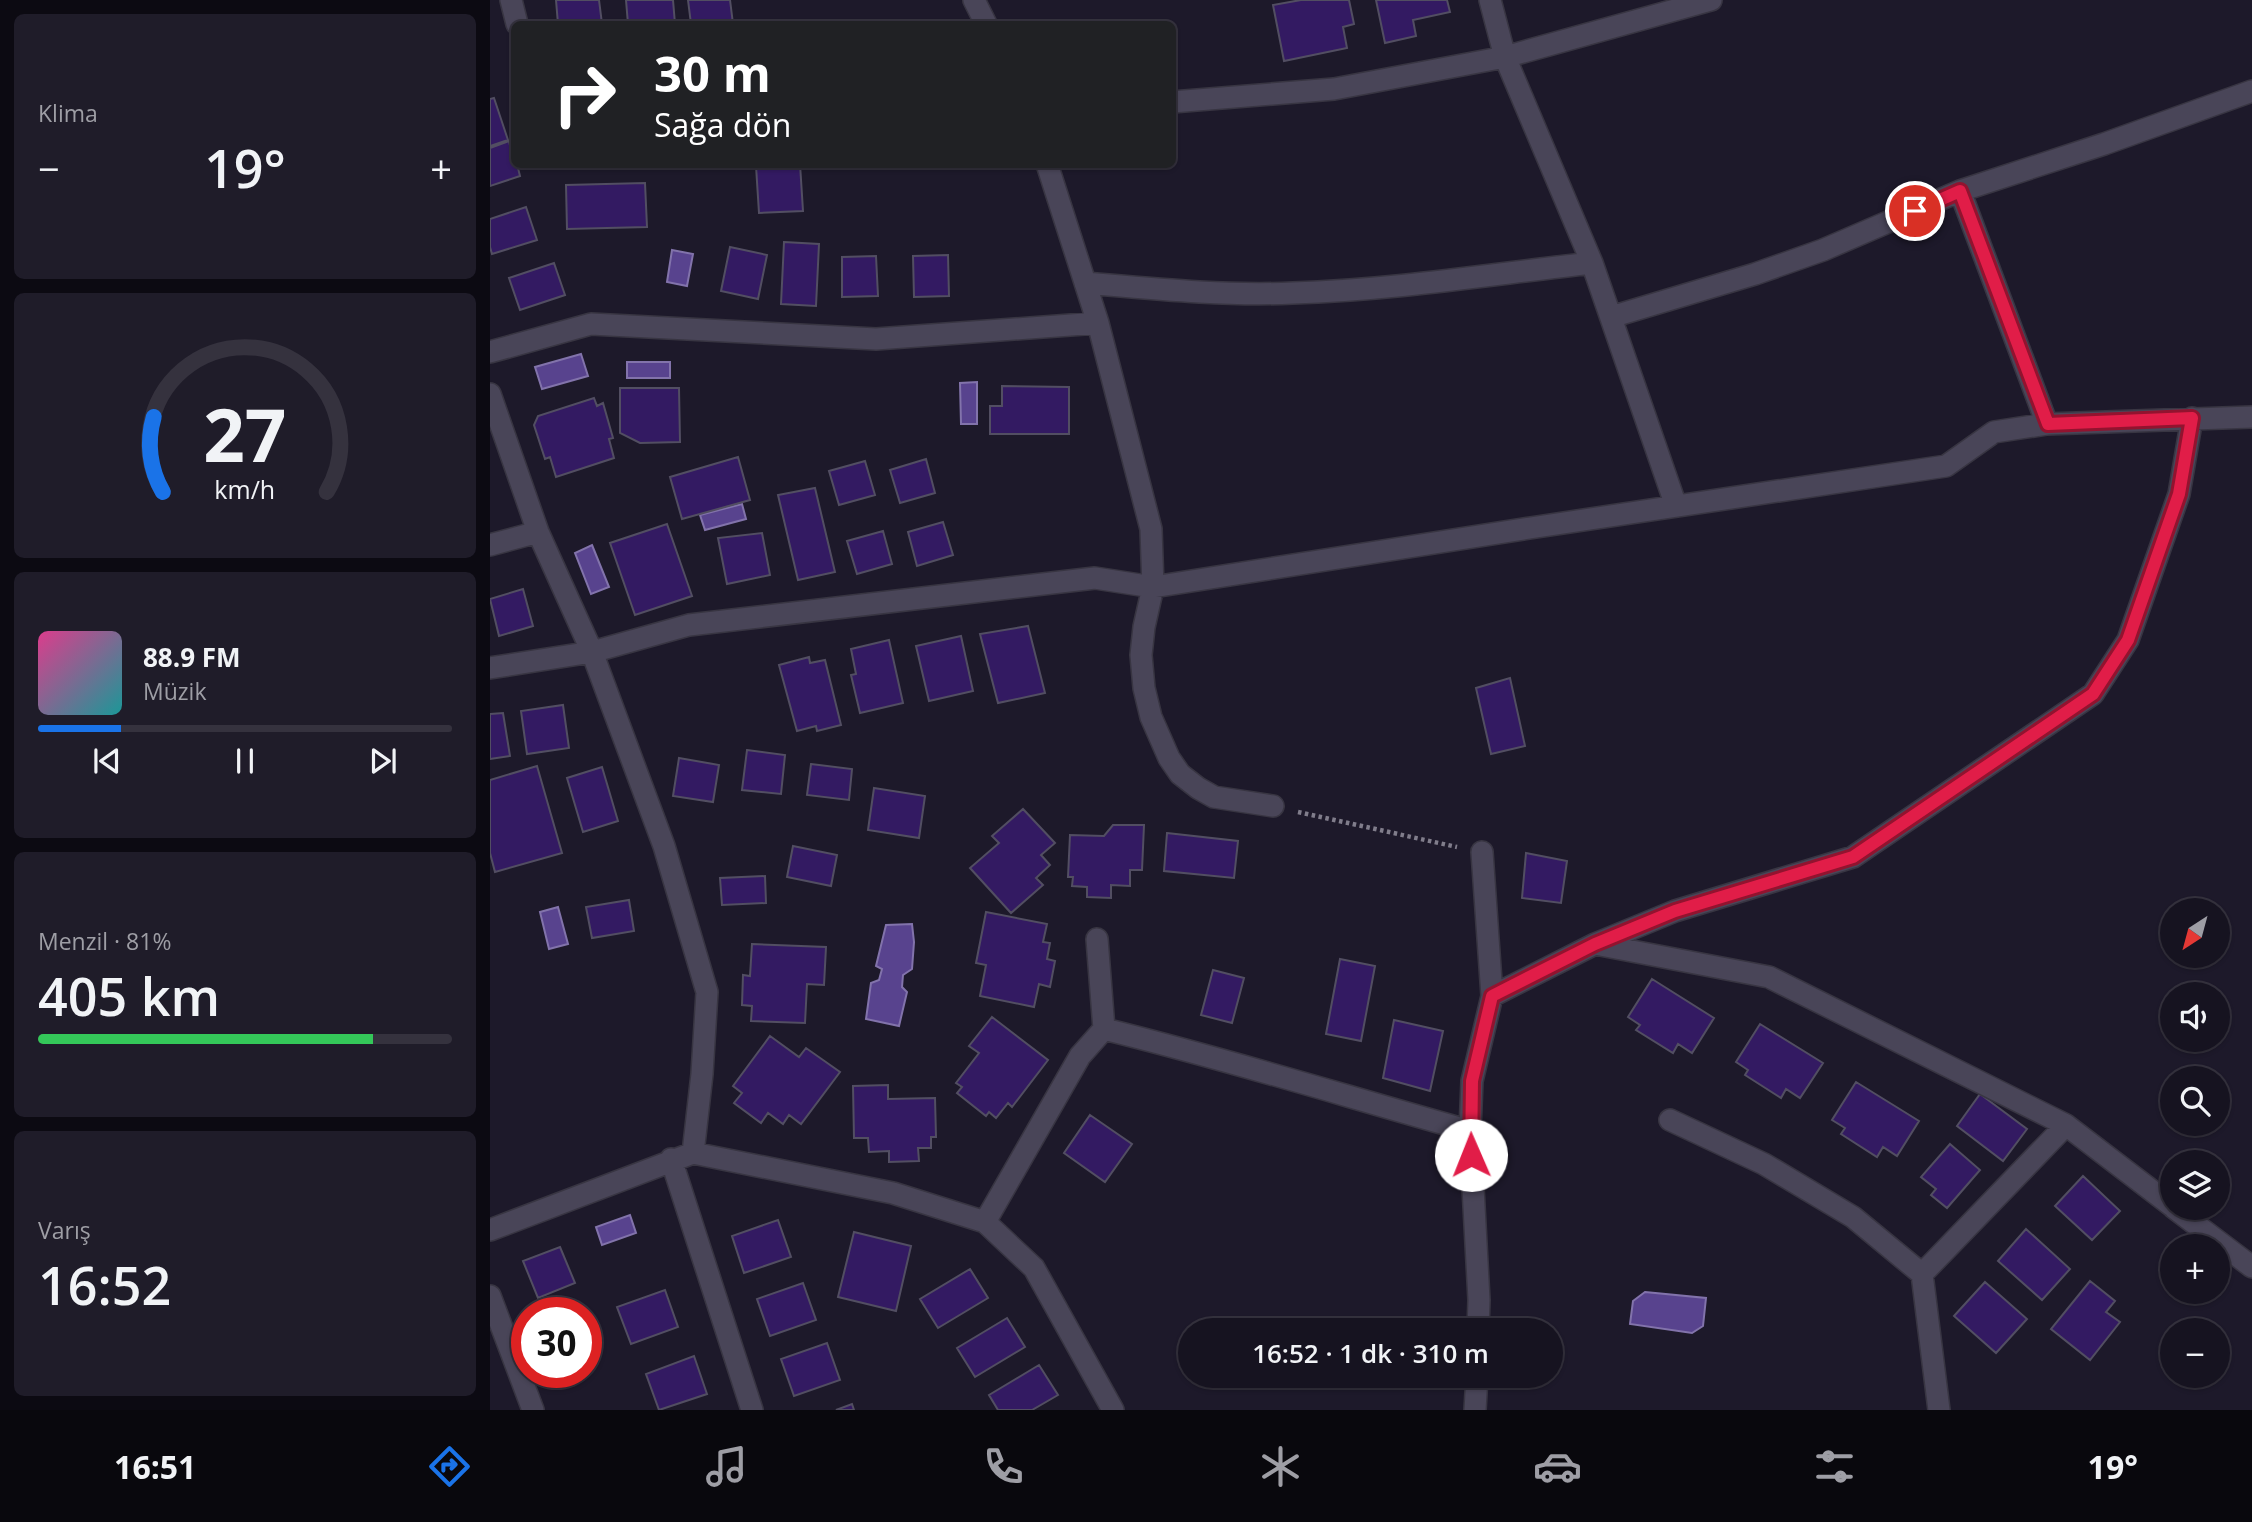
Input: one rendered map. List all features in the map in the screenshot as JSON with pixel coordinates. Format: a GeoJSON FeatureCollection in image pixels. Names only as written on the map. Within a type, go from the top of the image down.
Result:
{"type":"FeatureCollection","features":[{"type":"Feature","properties":{"kind":"street"},"geometry":{"type":"LineString","coordinates":[[511,0],[516,21]]}},
{"type":"Feature","properties":{"kind":"street"},"geometry":{"type":"LineString","coordinates":[[974,0],[984,21]]}},
{"type":"Feature","properties":{"kind":"street"},"geometry":{"type":"LineString","coordinates":[[1490,0],[1505,57],[1592,263],[1676,506]]}},
{"type":"Feature","properties":{"kind":"street"},"geometry":{"type":"LineString","coordinates":[[1176,102],[1334,89],[1505,57],[1711,0]]}},
{"type":"Feature","properties":{"kind":"street"},"geometry":{"type":"LineString","coordinates":[[1611,317],[1823,250],[1960,191],[2105,144],[2252,90]]}},
{"type":"Feature","properties":{"kind":"street"},"geometry":{"type":"LineString","coordinates":[[1048,168],[1098,323],[1151,529],[1153,587],[1143,627],[1141,655],[1144,688],[1151,717],[1169,758],[1180,774],[1198,788],[1214,797],[1273,806]]}},
{"type":"Feature","properties":{"kind":"street"},"geometry":{"type":"LineString","coordinates":[[1960,191],[2048,424]]}},
{"type":"Feature","properties":{"kind":"street"},"geometry":{"type":"LineString","coordinates":[[1085,283],[1196,293],[1295,293],[1376,287],[1592,263]]}},
{"type":"Feature","properties":{"kind":"street"},"geometry":{"type":"LineString","coordinates":[[490,352],[591,324],[876,339],[1098,323]]}},
{"type":"Feature","properties":{"kind":"street"},"geometry":{"type":"LineString","coordinates":[[490,394],[538,531],[592,652],[664,846],[707,992],[702,1074],[692,1153]]}},
{"type":"Feature","properties":{"kind":"street"},"geometry":{"type":"LineString","coordinates":[[490,668],[592,652],[689,625],[1096,578],[1153,587],[1946,466],[1994,432],[2048,424],[2252,417]]}},
{"type":"Feature","properties":{"kind":"street"},"geometry":{"type":"LineString","coordinates":[[1492,996],[1595,944],[1675,911],[1853,857],[2093,694],[2128,640],[2179,494],[2192,418]]}},
{"type":"Feature","properties":{"kind":"street"},"geometry":{"type":"LineString","coordinates":[[490,545],[538,531]]}},
{"type":"Feature","properties":{"kind":"street"},"geometry":{"type":"LineString","coordinates":[[1478,1318],[1470,1131],[1472,1081],[1492,996],[1482,852]]}},
{"type":"Feature","properties":{"kind":"street"},"geometry":{"type":"LineString","coordinates":[[985,1222],[1080,1056],[1104,1029],[1097,939]]}},
{"type":"Feature","properties":{"kind":"street"},"geometry":{"type":"LineString","coordinates":[[1595,944],[1769,977],[2066,1125],[2160,1197]]}},
{"type":"Feature","properties":{"kind":"street"},"geometry":{"type":"LineString","coordinates":[[1104,1029],[1186,1049],[1244,1068],[1470,1131]]}},
{"type":"Feature","properties":{"kind":"street"},"geometry":{"type":"LineString","coordinates":[[1670,1120],[1764,1164],[1853,1217],[1922,1274],[1940,1410]]}},
{"type":"Feature","properties":{"kind":"street"},"geometry":{"type":"LineString","coordinates":[[1922,1274],[2066,1125]]}},
{"type":"Feature","properties":{"kind":"street"},"geometry":{"type":"LineString","coordinates":[[490,1230],[692,1153],[893,1193],[985,1222],[1034,1268],[1113,1410]]}},
{"type":"Feature","properties":{"kind":"street"},"geometry":{"type":"LineString","coordinates":[[671,1159],[752,1410]]}},
{"type":"Feature","properties":{"kind":"street"},"geometry":{"type":"LineString","coordinates":[[2190,1220],[2252,1267]]}},
{"type":"Feature","properties":{"kind":"street"},"geometry":{"type":"LineString","coordinates":[[490,1296],[533,1410]]}},
{"type":"Feature","properties":{"kind":"street"},"geometry":{"type":"LineString","coordinates":[[1475,1410],[1476,1388]]}},
{"type":"Feature","properties":{"kind":"path"},"geometry":{"type":"LineString","coordinates":[[1273,806],[1421,841],[1482,852]]}},
{"type":"Feature","properties":{"kind":"shaded area"},"geometry":{"type":"Polygon","coordinates":[[[672,250],[693,254],[687,286],[667,282],[672,250]]]}},
{"type":"Feature","properties":{"kind":"shaded area"},"geometry":{"type":"Polygon","coordinates":[[[581,354],[588,376],[542,389],[535,367],[581,354]]]}},
{"type":"Feature","properties":{"kind":"shaded area"},"geometry":{"type":"Polygon","coordinates":[[[627,362],[670,362],[670,378],[627,378],[627,362]]]}},
{"type":"Feature","properties":{"kind":"shaded area"},"geometry":{"type":"Polygon","coordinates":[[[977,382],[977,424],[961,424],[960,383],[977,382]]]}},
{"type":"Feature","properties":{"kind":"shaded area"},"geometry":{"type":"Polygon","coordinates":[[[742,504],[746,519],[705,530],[700,515],[742,504]]]}},
{"type":"Feature","properties":{"kind":"shaded area"},"geometry":{"type":"Polygon","coordinates":[[[592,545],[609,587],[591,594],[575,553],[592,545]]]}},
{"type":"Feature","properties":{"kind":"shaded area"},"geometry":{"type":"Polygon","coordinates":[[[558,907],[568,944],[549,949],[540,912],[558,907]]]}},
{"type":"Feature","properties":{"kind":"shaded area"},"geometry":{"type":"Polygon","coordinates":[[[912,924],[912,969],[903,975],[902,987],[907,992],[899,1026],[866,1019],[871,983],[879,980],[882,969],[876,966],[886,925],[912,924]]]}},
{"type":"Feature","properties":{"kind":"shaded area"},"geometry":{"type":"Polygon","coordinates":[[[630,1215],[636,1233],[602,1245],[596,1227],[630,1215]]]}},
{"type":"Feature","properties":{"kind":"shaded area"},"geometry":{"type":"Polygon","coordinates":[[[1645,1292],[1706,1298],[1703,1326],[1692,1333],[1630,1324],[1633,1301],[1645,1292]]]}},
{"type":"Feature","properties":{"kind":"building"},"geometry":{"type":"Polygon","coordinates":[[[556,0],[599,0],[602,21],[558,21],[556,0]]]}},
{"type":"Feature","properties":{"kind":"building"},"geometry":{"type":"Polygon","coordinates":[[[626,0],[673,0],[675,21],[628,21],[626,0]]]}},
{"type":"Feature","properties":{"kind":"building"},"geometry":{"type":"Polygon","coordinates":[[[688,0],[730,0],[733,21],[691,21],[688,0]]]}},
{"type":"Feature","properties":{"kind":"building"},"geometry":{"type":"Polygon","coordinates":[[[1301,0],[1349,0],[1354,24],[1343,27],[1347,48],[1284,61],[1273,5],[1301,0]]]}},
{"type":"Feature","properties":{"kind":"building"},"geometry":{"type":"Polygon","coordinates":[[[1376,0],[1447,0],[1450,12],[1413,20],[1416,36],[1385,43],[1376,0]]]}},
{"type":"Feature","properties":{"kind":"building"},"geometry":{"type":"Polygon","coordinates":[[[494,98],[508,140],[490,146],[490,99],[494,98]]]}},
{"type":"Feature","properties":{"kind":"building"},"geometry":{"type":"Polygon","coordinates":[[[509,141],[511,168],[518,168],[520,176],[490,186],[490,148],[509,141]]]}},
{"type":"Feature","properties":{"kind":"building"},"geometry":{"type":"Polygon","coordinates":[[[756,168],[800,168],[803,211],[759,213],[756,168]]]}},
{"type":"Feature","properties":{"kind":"building"},"geometry":{"type":"Polygon","coordinates":[[[645,183],[647,227],[567,229],[566,185],[645,183]]]}},
{"type":"Feature","properties":{"kind":"building"},"geometry":{"type":"Polygon","coordinates":[[[526,207],[537,240],[492,254],[490,219],[526,207]]]}},
{"type":"Feature","properties":{"kind":"building"},"geometry":{"type":"Polygon","coordinates":[[[784,242],[819,244],[816,306],[781,304],[784,242]]]}},
{"type":"Feature","properties":{"kind":"building"},"geometry":{"type":"Polygon","coordinates":[[[730,247],[767,255],[758,299],[721,291],[730,247]]]}},
{"type":"Feature","properties":{"kind":"building"},"geometry":{"type":"Polygon","coordinates":[[[948,255],[949,296],[914,297],[913,256],[948,255]]]}},
{"type":"Feature","properties":{"kind":"building"},"geometry":{"type":"Polygon","coordinates":[[[876,256],[878,296],[842,297],[842,257],[876,256]]]}},
{"type":"Feature","properties":{"kind":"building"},"geometry":{"type":"Polygon","coordinates":[[[554,263],[565,295],[520,310],[509,278],[554,263]]]}},
{"type":"Feature","properties":{"kind":"building"},"geometry":{"type":"Polygon","coordinates":[[[1002,386],[1069,387],[1069,434],[990,434],[990,406],[1002,406],[1002,386]]]}},
{"type":"Feature","properties":{"kind":"building"},"geometry":{"type":"Polygon","coordinates":[[[620,388],[679,388],[680,442],[640,443],[620,433],[620,388]]]}},
{"type":"Feature","properties":{"kind":"building"},"geometry":{"type":"Polygon","coordinates":[[[594,398],[597,406],[603,403],[613,438],[609,439],[614,458],[556,477],[550,457],[545,459],[534,425],[538,416],[594,398]]]}},
{"type":"Feature","properties":{"kind":"building"},"geometry":{"type":"Polygon","coordinates":[[[738,457],[750,500],[682,519],[670,477],[738,457]]]}},
{"type":"Feature","properties":{"kind":"building"},"geometry":{"type":"Polygon","coordinates":[[[926,459],[935,493],[900,503],[890,470],[926,459]]]}},
{"type":"Feature","properties":{"kind":"building"},"geometry":{"type":"Polygon","coordinates":[[[865,461],[875,495],[839,505],[829,471],[865,461]]]}},
{"type":"Feature","properties":{"kind":"building"},"geometry":{"type":"Polygon","coordinates":[[[815,488],[835,572],[798,580],[778,495],[815,488]]]}},
{"type":"Feature","properties":{"kind":"building"},"geometry":{"type":"Polygon","coordinates":[[[943,522],[953,555],[917,566],[908,532],[943,522]]]}},
{"type":"Feature","properties":{"kind":"building"},"geometry":{"type":"Polygon","coordinates":[[[667,524],[692,596],[635,615],[610,543],[667,524]]]}},
{"type":"Feature","properties":{"kind":"building"},"geometry":{"type":"Polygon","coordinates":[[[883,531],[892,564],[857,574],[847,541],[883,531]]]}},
{"type":"Feature","properties":{"kind":"building"},"geometry":{"type":"Polygon","coordinates":[[[762,533],[770,575],[727,584],[718,538],[762,533]]]}},
{"type":"Feature","properties":{"kind":"building"},"geometry":{"type":"Polygon","coordinates":[[[523,589],[533,626],[499,636],[490,599],[523,589]]]}},
{"type":"Feature","properties":{"kind":"building"},"geometry":{"type":"Polygon","coordinates":[[[1028,626],[1045,693],[998,703],[980,634],[1028,626]]]}},
{"type":"Feature","properties":{"kind":"building"},"geometry":{"type":"Polygon","coordinates":[[[961,636],[973,691],[929,701],[916,646],[961,636]]]}},
{"type":"Feature","properties":{"kind":"building"},"geometry":{"type":"Polygon","coordinates":[[[889,640],[903,703],[860,713],[851,675],[856,674],[851,649],[889,640]]]}},
{"type":"Feature","properties":{"kind":"building"},"geometry":{"type":"Polygon","coordinates":[[[809,657],[810,663],[825,660],[841,725],[817,731],[816,726],[797,731],[779,665],[809,657]]]}},
{"type":"Feature","properties":{"kind":"building"},"geometry":{"type":"Polygon","coordinates":[[[1510,678],[1525,746],[1491,754],[1476,688],[1510,678]]]}},
{"type":"Feature","properties":{"kind":"building"},"geometry":{"type":"Polygon","coordinates":[[[563,705],[569,748],[527,754],[521,711],[563,705]]]}},
{"type":"Feature","properties":{"kind":"building"},"geometry":{"type":"Polygon","coordinates":[[[503,713],[510,756],[490,759],[490,714],[503,713]]]}},
{"type":"Feature","properties":{"kind":"building"},"geometry":{"type":"Polygon","coordinates":[[[747,750],[785,755],[781,794],[742,790],[747,750]]]}},
{"type":"Feature","properties":{"kind":"building"},"geometry":{"type":"Polygon","coordinates":[[[679,758],[719,765],[713,802],[673,796],[679,758]]]}},
{"type":"Feature","properties":{"kind":"building"},"geometry":{"type":"Polygon","coordinates":[[[811,764],[852,769],[849,800],[807,795],[811,764]]]}},
{"type":"Feature","properties":{"kind":"building"},"geometry":{"type":"Polygon","coordinates":[[[537,766],[562,853],[495,872],[490,853],[490,780],[537,766]]]}},
{"type":"Feature","properties":{"kind":"building"},"geometry":{"type":"Polygon","coordinates":[[[602,767],[618,821],[583,832],[567,778],[602,767]]]}},
{"type":"Feature","properties":{"kind":"building"},"geometry":{"type":"Polygon","coordinates":[[[874,788],[925,796],[919,838],[868,830],[874,788]]]}},
{"type":"Feature","properties":{"kind":"building"},"geometry":{"type":"Polygon","coordinates":[[[1023,809],[1055,843],[1041,855],[1050,865],[1036,878],[1043,885],[1011,913],[970,868],[999,843],[992,836],[1023,809]]]}},
{"type":"Feature","properties":{"kind":"building"},"geometry":{"type":"Polygon","coordinates":[[[1113,825],[1144,825],[1142,870],[1130,870],[1130,886],[1111,885],[1111,898],[1087,897],[1087,887],[1072,886],[1073,877],[1068,877],[1070,835],[1104,836],[1113,825]]]}},
{"type":"Feature","properties":{"kind":"building"},"geometry":{"type":"Polygon","coordinates":[[[1167,833],[1238,841],[1234,878],[1164,871],[1167,833]]]}},
{"type":"Feature","properties":{"kind":"building"},"geometry":{"type":"Polygon","coordinates":[[[793,846],[837,855],[831,886],[787,877],[793,846]]]}},
{"type":"Feature","properties":{"kind":"building"},"geometry":{"type":"Polygon","coordinates":[[[1526,853],[1567,861],[1561,903],[1522,898],[1526,853]]]}},
{"type":"Feature","properties":{"kind":"building"},"geometry":{"type":"Polygon","coordinates":[[[765,876],[766,903],[722,905],[720,878],[765,876]]]}},
{"type":"Feature","properties":{"kind":"building"},"geometry":{"type":"Polygon","coordinates":[[[629,900],[634,931],[592,938],[586,907],[629,900]]]}},
{"type":"Feature","properties":{"kind":"building"},"geometry":{"type":"Polygon","coordinates":[[[986,912],[1047,924],[1043,942],[1050,943],[1047,959],[1055,961],[1050,987],[1039,984],[1034,1007],[980,996],[986,965],[976,963],[986,912]]]}},
{"type":"Feature","properties":{"kind":"building"},"geometry":{"type":"Polygon","coordinates":[[[752,944],[826,947],[824,985],[807,984],[805,1023],[751,1021],[752,1006],[742,1005],[743,975],[750,976],[752,944]]]}},
{"type":"Feature","properties":{"kind":"building"},"geometry":{"type":"Polygon","coordinates":[[[1340,959],[1375,966],[1361,1041],[1326,1034],[1340,959]]]}},
{"type":"Feature","properties":{"kind":"building"},"geometry":{"type":"Polygon","coordinates":[[[1213,970],[1244,978],[1232,1023],[1201,1015],[1213,970]]]}},
{"type":"Feature","properties":{"kind":"building"},"geometry":{"type":"Polygon","coordinates":[[[1652,979],[1714,1018],[1692,1053],[1678,1044],[1673,1053],[1636,1030],[1640,1025],[1628,1017],[1652,979]]]}},
{"type":"Feature","properties":{"kind":"building"},"geometry":{"type":"Polygon","coordinates":[[[992,1017],[1048,1060],[1012,1107],[1008,1103],[996,1118],[989,1112],[986,1116],[957,1093],[962,1087],[956,1083],[979,1053],[969,1046],[992,1017]]]}},
{"type":"Feature","properties":{"kind":"building"},"geometry":{"type":"Polygon","coordinates":[[[1394,1020],[1443,1031],[1430,1091],[1383,1078],[1394,1020]]]}},
{"type":"Feature","properties":{"kind":"building"},"geometry":{"type":"Polygon","coordinates":[[[1760,1024],[1823,1063],[1800,1098],[1786,1089],[1781,1098],[1745,1075],[1748,1070],[1736,1062],[1760,1024]]]}},
{"type":"Feature","properties":{"kind":"building"},"geometry":{"type":"Polygon","coordinates":[[[770,1036],[799,1057],[806,1048],[840,1072],[801,1124],[789,1115],[783,1124],[768,1113],[761,1123],[734,1103],[742,1093],[733,1086],[770,1036]]]}},
{"type":"Feature","properties":{"kind":"building"},"geometry":{"type":"Polygon","coordinates":[[[1856,1082],[1919,1121],[1897,1156],[1883,1147],[1877,1157],[1841,1134],[1845,1128],[1832,1120],[1856,1082]]]}},
{"type":"Feature","properties":{"kind":"building"},"geometry":{"type":"Polygon","coordinates":[[[888,1085],[888,1099],[935,1098],[936,1137],[931,1137],[931,1148],[918,1148],[919,1161],[889,1162],[889,1151],[869,1152],[868,1138],[854,1138],[853,1086],[888,1085]]]}},
{"type":"Feature","properties":{"kind":"building"},"geometry":{"type":"Polygon","coordinates":[[[1980,1094],[2027,1129],[2003,1161],[1957,1126],[1980,1094]]]}},
{"type":"Feature","properties":{"kind":"building"},"geometry":{"type":"Polygon","coordinates":[[[1090,1115],[1132,1144],[1105,1182],[1064,1153],[1090,1115]]]}},
{"type":"Feature","properties":{"kind":"building"},"geometry":{"type":"Polygon","coordinates":[[[1950,1144],[1980,1170],[1947,1208],[1931,1195],[1936,1189],[1921,1177],[1950,1144]]]}},
{"type":"Feature","properties":{"kind":"building"},"geometry":{"type":"Polygon","coordinates":[[[2083,1176],[2120,1211],[2092,1240],[2055,1206],[2083,1176]]]}},
{"type":"Feature","properties":{"kind":"building"},"geometry":{"type":"Polygon","coordinates":[[[778,1220],[791,1257],[744,1273],[732,1236],[778,1220]]]}},
{"type":"Feature","properties":{"kind":"building"},"geometry":{"type":"Polygon","coordinates":[[[2026,1229],[2070,1269],[2042,1300],[1998,1261],[2026,1229]]]}},
{"type":"Feature","properties":{"kind":"building"},"geometry":{"type":"Polygon","coordinates":[[[854,1232],[911,1246],[896,1311],[838,1297],[854,1232]]]}},
{"type":"Feature","properties":{"kind":"building"},"geometry":{"type":"Polygon","coordinates":[[[560,1247],[575,1283],[538,1297],[523,1261],[560,1247]]]}},
{"type":"Feature","properties":{"kind":"building"},"geometry":{"type":"Polygon","coordinates":[[[970,1269],[988,1298],[938,1328],[920,1299],[970,1269]]]}},
{"type":"Feature","properties":{"kind":"building"},"geometry":{"type":"Polygon","coordinates":[[[2090,1281],[2115,1301],[2106,1312],[2120,1322],[2090,1360],[2051,1329],[2090,1281]]]}},
{"type":"Feature","properties":{"kind":"building"},"geometry":{"type":"Polygon","coordinates":[[[1985,1282],[2027,1319],[1996,1353],[1954,1316],[1985,1282]]]}},
{"type":"Feature","properties":{"kind":"building"},"geometry":{"type":"Polygon","coordinates":[[[803,1283],[816,1320],[770,1336],[757,1299],[803,1283]]]}},
{"type":"Feature","properties":{"kind":"building"},"geometry":{"type":"Polygon","coordinates":[[[665,1290],[678,1327],[631,1344],[617,1307],[665,1290]]]}},
{"type":"Feature","properties":{"kind":"building"},"geometry":{"type":"Polygon","coordinates":[[[1007,1318],[1025,1347],[975,1377],[957,1348],[1007,1318]]]}},
{"type":"Feature","properties":{"kind":"building"},"geometry":{"type":"Polygon","coordinates":[[[827,1343],[840,1380],[794,1396],[781,1359],[827,1343]]]}},
{"type":"Feature","properties":{"kind":"building"},"geometry":{"type":"Polygon","coordinates":[[[694,1356],[707,1394],[659,1410],[646,1374],[694,1356]]]}},
{"type":"Feature","properties":{"kind":"building"},"geometry":{"type":"Polygon","coordinates":[[[1039,1365],[1058,1395],[1032,1410],[998,1410],[989,1395],[1039,1365]]]}},
{"type":"Feature","properties":{"kind":"building"},"geometry":{"type":"Polygon","coordinates":[[[852,1404],[854,1410],[836,1410],[852,1404]]]}},
{"type":"Feature","properties":{"kind":"route"},"geometry":{"type":"LineString","coordinates":[[1471,1155],[1472,1081],[1492,996],[1595,944],[1675,911],[1853,857],[2093,694],[2128,640],[2179,494],[2192,418],[2048,424],[1960,191],[1915,211]]}}]}
